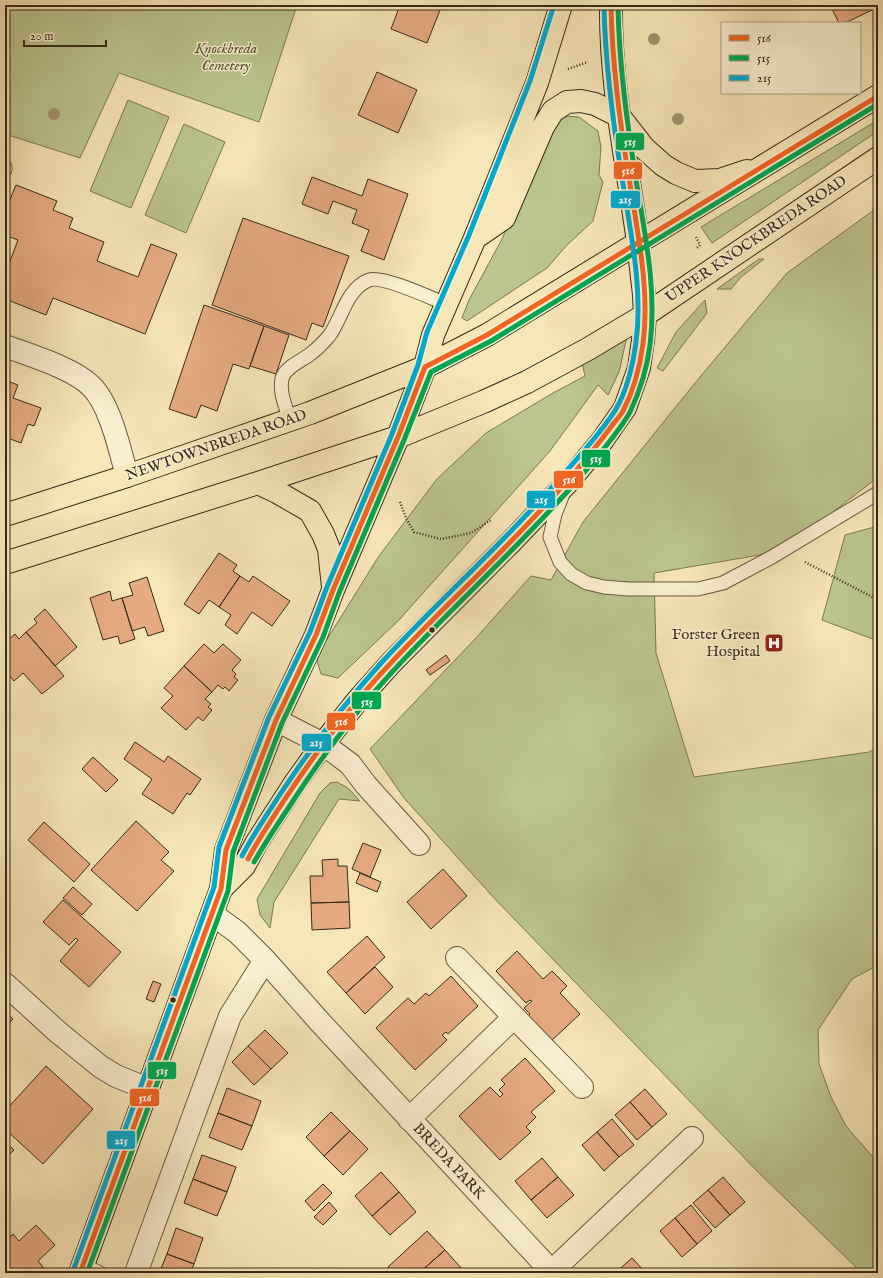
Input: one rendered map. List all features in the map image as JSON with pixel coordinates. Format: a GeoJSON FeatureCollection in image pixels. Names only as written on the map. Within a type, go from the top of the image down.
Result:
{"type":"FeatureCollection","features":[{"type":"Feature","properties":{"kind":"main road"},"geometry":{"type":"LineString","coordinates":[[88,1270],[148,1089],[221,889],[226,850],[276,720],[316,635],[333,590],[398,436],[425,367],[433,335],[475,238],[537,83],[561,5]]}},
{"type":"Feature","properties":{"kind":"main road"},"geometry":{"type":"LineString","coordinates":[[221,889],[244,866],[257,842],[295,783],[322,744],[358,700],[391,663],[512,541],[568,482],[602,441],[625,408],[639,368],[645,314],[638,242],[618,116],[612,54],[611,5]]}},
{"type":"Feature","properties":{"kind":"main road"},"geometry":{"type":"LineString","coordinates":[[425,367],[487,335],[878,96]]}},
{"type":"Feature","properties":{"kind":"main road"},"geometry":{"type":"LineString","coordinates":[[475,238],[504,218],[543,127],[553,111],[567,102],[581,101],[595,104],[618,116],[644,148],[663,165],[676,174],[695,181],[720,180],[762,166]]}},
{"type":"Feature","properties":{"kind":"main road","name":"UPPER KNOCKBREDA ROAD"},"geometry":{"type":"LineString","coordinates":[[398,436],[483,402],[527,382],[588,349],[645,314],[878,158]]}},
{"type":"Feature","properties":{"kind":"main road","name":"NEWTOWNBREDA ROAD"},"geometry":{"type":"LineString","coordinates":[[5,515],[127,476],[290,420],[345,400],[425,367]]}},
{"type":"Feature","properties":{"kind":"main road"},"geometry":{"type":"LineString","coordinates":[[5,563],[258,483],[398,436]]}},
{"type":"Feature","properties":{"kind":"main road"},"geometry":{"type":"LineString","coordinates":[[258,483],[310,511],[323,534],[329,550],[333,590]]}},
{"type":"Feature","properties":{"kind":"street"},"geometry":{"type":"LineString","coordinates":[[5,346],[53,364],[78,376],[91,386],[101,401],[112,424],[127,476]]}},
{"type":"Feature","properties":{"kind":"street"},"geometry":{"type":"LineString","coordinates":[[276,720],[322,744],[350,764],[366,785],[419,844]]}},
{"type":"Feature","properties":{"kind":"street","name":"BREDA PARK"},"geometry":{"type":"LineString","coordinates":[[212,914],[237,932],[266,960],[319,1021],[552,1272]]}},
{"type":"Feature","properties":{"kind":"street"},"geometry":{"type":"LineString","coordinates":[[457,958],[582,1087]]}},
{"type":"Feature","properties":{"kind":"street"},"geometry":{"type":"LineString","coordinates":[[136,1273],[230,1016],[266,960]]}},
{"type":"Feature","properties":{"kind":"street"},"geometry":{"type":"LineString","coordinates":[[5,984],[59,1033],[101,1067],[116,1076],[148,1089]]}},
{"type":"Feature","properties":{"kind":"street"},"geometry":{"type":"LineString","coordinates":[[409,1119],[514,1017]]}},
{"type":"Feature","properties":{"kind":"street"},"geometry":{"type":"LineString","coordinates":[[552,1272],[692,1138]]}},
{"type":"Feature","properties":{"kind":"lane"},"geometry":{"type":"LineString","coordinates":[[290,420],[282,391],[282,377],[291,366],[308,356],[329,336],[348,300],[357,288],[369,280],[382,279],[446,304]]}},
{"type":"Feature","properties":{"kind":"lane"},"geometry":{"type":"LineString","coordinates":[[568,482],[555,514],[550,537],[560,562],[571,574],[587,583],[604,587],[628,589],[698,589],[723,583],[783,550],[878,493]]}},
{"type":"Feature","properties":{"kind":"path"},"geometry":{"type":"LineString","coordinates":[[566,69],[590,61]]}},
{"type":"Feature","properties":{"kind":"path"},"geometry":{"type":"LineString","coordinates":[[694,234],[700,245]]}},
{"type":"Feature","properties":{"kind":"path"},"geometry":{"type":"LineString","coordinates":[[400,502],[406,518],[414,532],[441,538],[470,533],[491,520]]}},
{"type":"Feature","properties":{"kind":"path"},"geometry":{"type":"LineString","coordinates":[[783,550],[878,600]]}},
{"type":"Feature","properties":{"kind":"green space","name":"Knockbreda Cemetery"},"geometry":{"type":"Polygon","coordinates":[[[5,5],[297,5],[259,122],[119,73],[80,158],[5,134],[5,5]]]}},
{"type":"Feature","properties":{"kind":"green space"},"geometry":{"type":"Polygon","coordinates":[[[128,100],[169,117],[131,208],[90,191],[128,100]]]}},
{"type":"Feature","properties":{"kind":"green space"},"geometry":{"type":"Polygon","coordinates":[[[567,116],[579,117],[598,131],[601,147],[599,175],[603,182],[593,221],[567,245],[547,268],[467,321],[462,318],[469,300],[502,239],[549,133],[556,123],[567,116]]]}},
{"type":"Feature","properties":{"kind":"green space"},"geometry":{"type":"Polygon","coordinates":[[[878,120],[878,131],[712,243],[701,227],[878,120]]]}},
{"type":"Feature","properties":{"kind":"green space"},"geometry":{"type":"Polygon","coordinates":[[[184,124],[225,142],[186,233],[145,215],[184,124]]]}},
{"type":"Feature","properties":{"kind":"green space"},"geometry":{"type":"Polygon","coordinates":[[[878,207],[878,477],[783,551],[654,573],[656,653],[694,777],[869,752],[878,747],[878,965],[852,979],[818,1030],[819,1064],[831,1097],[846,1126],[878,1163],[878,1273],[862,1273],[758,1172],[494,898],[404,798],[370,749],[475,639],[531,576],[551,580],[583,522],[695,383],[787,273],[878,207]]]}},
{"type":"Feature","properties":{"kind":"green space"},"geometry":{"type":"Polygon","coordinates":[[[759,259],[764,259],[741,277],[731,289],[717,289],[759,259]]]}},
{"type":"Feature","properties":{"kind":"green space"},"geometry":{"type":"Polygon","coordinates":[[[705,300],[707,313],[663,371],[657,368],[676,332],[705,300]]]}},
{"type":"Feature","properties":{"kind":"green space"},"geometry":{"type":"Polygon","coordinates":[[[627,336],[619,372],[608,395],[598,385],[550,451],[399,620],[338,678],[321,674],[316,657],[379,556],[437,479],[486,433],[553,393],[585,376],[582,362],[627,336]]]}},
{"type":"Feature","properties":{"kind":"green space"},"geometry":{"type":"Polygon","coordinates":[[[878,526],[878,641],[822,620],[845,535],[878,526]]]}},
{"type":"Feature","properties":{"kind":"green space"},"geometry":{"type":"Polygon","coordinates":[[[337,782],[348,788],[360,801],[339,799],[274,902],[270,928],[260,915],[257,899],[320,793],[330,783],[337,782]]]}},
{"type":"Feature","properties":{"kind":"building"},"geometry":{"type":"Polygon","coordinates":[[[400,5],[442,5],[427,43],[391,29],[400,5]]]}},
{"type":"Feature","properties":{"kind":"building"},"geometry":{"type":"Polygon","coordinates":[[[830,5],[878,5],[878,7],[847,22],[838,22],[830,5]]]}},
{"type":"Feature","properties":{"kind":"building"},"geometry":{"type":"Polygon","coordinates":[[[377,72],[417,90],[398,133],[358,115],[377,72]]]}},
{"type":"Feature","properties":{"kind":"building"},"geometry":{"type":"Polygon","coordinates":[[[312,177],[362,196],[368,179],[408,194],[384,260],[361,251],[369,230],[352,223],[357,210],[333,201],[328,214],[302,204],[312,177]]]}},
{"type":"Feature","properties":{"kind":"building"},"geometry":{"type":"Polygon","coordinates":[[[16,185],[57,201],[53,210],[73,218],[69,228],[104,242],[97,261],[138,277],[151,244],[177,254],[145,334],[53,298],[46,315],[5,299],[5,274],[18,240],[5,235],[5,212],[16,185]]]}},
{"type":"Feature","properties":{"kind":"building"},"geometry":{"type":"Polygon","coordinates":[[[243,218],[349,256],[323,327],[312,323],[306,340],[212,305],[243,218]]]}},
{"type":"Feature","properties":{"kind":"building"},"geometry":{"type":"Polygon","coordinates":[[[204,305],[264,326],[249,369],[233,364],[217,411],[201,405],[196,418],[169,409],[204,305]]]}},
{"type":"Feature","properties":{"kind":"building"},"geometry":{"type":"Polygon","coordinates":[[[264,326],[289,335],[276,374],[250,366],[264,326]]]}},
{"type":"Feature","properties":{"kind":"building"},"geometry":{"type":"Polygon","coordinates":[[[5,380],[18,385],[13,398],[41,408],[34,426],[28,424],[21,443],[5,437],[5,380]]]}},
{"type":"Feature","properties":{"kind":"building"},"geometry":{"type":"Polygon","coordinates":[[[219,553],[237,565],[233,571],[240,576],[219,607],[209,600],[199,614],[184,604],[219,553]]]}},
{"type":"Feature","properties":{"kind":"building"},"geometry":{"type":"Polygon","coordinates":[[[240,576],[249,582],[253,576],[290,601],[272,626],[252,612],[237,634],[225,625],[231,615],[219,607],[240,576]]]}},
{"type":"Feature","properties":{"kind":"building"},"geometry":{"type":"Polygon","coordinates":[[[147,577],[164,631],[148,636],[145,627],[132,631],[122,598],[133,595],[129,583],[147,577]]]}},
{"type":"Feature","properties":{"kind":"building"},"geometry":{"type":"Polygon","coordinates":[[[110,591],[112,601],[122,598],[135,639],[120,644],[118,636],[103,640],[90,598],[110,591]]]}},
{"type":"Feature","properties":{"kind":"building"},"geometry":{"type":"Polygon","coordinates":[[[45,609],[77,647],[55,666],[26,632],[37,623],[34,619],[45,609]]]}},
{"type":"Feature","properties":{"kind":"building"},"geometry":{"type":"Polygon","coordinates":[[[26,632],[64,676],[42,694],[23,673],[14,681],[5,670],[5,651],[8,648],[5,643],[15,634],[19,639],[26,632]]]}},
{"type":"Feature","properties":{"kind":"building"},"geometry":{"type":"Polygon","coordinates":[[[204,644],[214,653],[223,644],[241,660],[232,670],[236,674],[234,677],[238,680],[229,691],[225,687],[223,689],[218,685],[212,692],[184,666],[204,644]]]}},
{"type":"Feature","properties":{"kind":"building"},"geometry":{"type":"Polygon","coordinates":[[[446,655],[450,661],[430,675],[426,670],[446,655]]]}},
{"type":"Feature","properties":{"kind":"building"},"geometry":{"type":"Polygon","coordinates":[[[184,666],[212,692],[205,699],[211,704],[208,707],[212,710],[203,721],[198,717],[186,730],[161,708],[173,696],[164,688],[184,666]]]}},
{"type":"Feature","properties":{"kind":"building"},"geometry":{"type":"Polygon","coordinates":[[[135,742],[164,762],[168,756],[201,779],[190,795],[187,793],[173,814],[142,794],[152,779],[124,759],[135,742]]]}},
{"type":"Feature","properties":{"kind":"building"},"geometry":{"type":"Polygon","coordinates":[[[93,757],[118,780],[106,792],[82,769],[93,757]]]}},
{"type":"Feature","properties":{"kind":"building"},"geometry":{"type":"Polygon","coordinates":[[[136,821],[169,852],[161,860],[174,871],[137,911],[91,870],[136,821]]]}},
{"type":"Feature","properties":{"kind":"building"},"geometry":{"type":"Polygon","coordinates":[[[44,822],[90,864],[74,882],[28,840],[44,822]]]}},
{"type":"Feature","properties":{"kind":"building"},"geometry":{"type":"Polygon","coordinates":[[[363,843],[381,850],[370,877],[352,869],[363,843]]]}},
{"type":"Feature","properties":{"kind":"building"},"geometry":{"type":"Polygon","coordinates":[[[338,859],[338,866],[347,866],[349,902],[311,903],[310,876],[323,876],[322,860],[338,859]]]}},
{"type":"Feature","properties":{"kind":"building"},"geometry":{"type":"Polygon","coordinates":[[[443,869],[467,896],[431,929],[407,902],[443,869]]]}},
{"type":"Feature","properties":{"kind":"building"},"geometry":{"type":"Polygon","coordinates":[[[360,873],[381,882],[377,892],[356,883],[360,873]]]}},
{"type":"Feature","properties":{"kind":"building"},"geometry":{"type":"Polygon","coordinates":[[[73,887],[92,904],[82,915],[63,898],[73,887]]]}},
{"type":"Feature","properties":{"kind":"building"},"geometry":{"type":"Polygon","coordinates":[[[63,900],[121,952],[89,987],[60,961],[78,940],[76,938],[69,945],[43,922],[63,900]]]}},
{"type":"Feature","properties":{"kind":"building"},"geometry":{"type":"Polygon","coordinates":[[[349,902],[350,928],[312,930],[311,903],[349,902]]]}},
{"type":"Feature","properties":{"kind":"building"},"geometry":{"type":"Polygon","coordinates":[[[367,936],[385,957],[346,993],[327,972],[367,936]]]}},
{"type":"Feature","properties":{"kind":"building"},"geometry":{"type":"Polygon","coordinates":[[[517,951],[543,979],[552,971],[567,986],[560,993],[580,1014],[550,1042],[527,1017],[530,1014],[524,1008],[532,1001],[530,1000],[526,1003],[496,971],[517,951]]]}},
{"type":"Feature","properties":{"kind":"building"},"geometry":{"type":"Polygon","coordinates":[[[375,967],[393,987],[365,1014],[346,993],[375,967]]]}},
{"type":"Feature","properties":{"kind":"building"},"geometry":{"type":"Polygon","coordinates":[[[451,976],[478,1006],[448,1034],[446,1032],[442,1035],[447,1040],[415,1070],[376,1028],[408,998],[414,1004],[426,993],[429,996],[451,976]]]}},
{"type":"Feature","properties":{"kind":"building"},"geometry":{"type":"Polygon","coordinates":[[[153,981],[161,984],[154,1002],[146,999],[153,981]]]}},
{"type":"Feature","properties":{"kind":"building"},"geometry":{"type":"Polygon","coordinates":[[[5,1012],[13,1019],[5,1028],[5,1012]]]}},
{"type":"Feature","properties":{"kind":"building"},"geometry":{"type":"Polygon","coordinates":[[[265,1030],[288,1053],[271,1069],[248,1046],[265,1030]]]}},
{"type":"Feature","properties":{"kind":"building"},"geometry":{"type":"Polygon","coordinates":[[[248,1046],[271,1069],[254,1085],[232,1062],[248,1046]]]}},
{"type":"Feature","properties":{"kind":"building"},"geometry":{"type":"Polygon","coordinates":[[[525,1058],[555,1091],[531,1112],[536,1117],[526,1127],[531,1132],[500,1160],[459,1116],[490,1087],[500,1097],[503,1094],[499,1090],[505,1084],[501,1080],[525,1058]]]}},
{"type":"Feature","properties":{"kind":"building"},"geometry":{"type":"Polygon","coordinates":[[[46,1066],[93,1109],[43,1164],[5,1129],[5,1111],[46,1066]]]}},
{"type":"Feature","properties":{"kind":"building"},"geometry":{"type":"Polygon","coordinates":[[[227,1088],[261,1101],[252,1126],[218,1113],[227,1088]]]}},
{"type":"Feature","properties":{"kind":"building"},"geometry":{"type":"Polygon","coordinates":[[[645,1089],[667,1114],[652,1127],[630,1102],[645,1089]]]}},
{"type":"Feature","properties":{"kind":"building"},"geometry":{"type":"Polygon","coordinates":[[[630,1102],[652,1127],[637,1140],[615,1115],[630,1102]]]}},
{"type":"Feature","properties":{"kind":"building"},"geometry":{"type":"Polygon","coordinates":[[[331,1112],[350,1131],[324,1156],[306,1137],[331,1112]]]}},
{"type":"Feature","properties":{"kind":"building"},"geometry":{"type":"Polygon","coordinates":[[[218,1113],[252,1126],[242,1150],[209,1137],[218,1113]]]}},
{"type":"Feature","properties":{"kind":"building"},"geometry":{"type":"Polygon","coordinates":[[[612,1119],[634,1145],[619,1157],[597,1132],[612,1119]]]}},
{"type":"Feature","properties":{"kind":"building"},"geometry":{"type":"Polygon","coordinates":[[[350,1131],[368,1149],[343,1175],[324,1156],[350,1131]]]}},
{"type":"Feature","properties":{"kind":"building"},"geometry":{"type":"Polygon","coordinates":[[[597,1132],[619,1157],[604,1171],[582,1145],[597,1132]]]}},
{"type":"Feature","properties":{"kind":"building"},"geometry":{"type":"Polygon","coordinates":[[[5,1142],[14,1150],[5,1159],[5,1142]]]}},
{"type":"Feature","properties":{"kind":"building"},"geometry":{"type":"Polygon","coordinates":[[[202,1155],[236,1167],[227,1192],[193,1179],[202,1155]]]}},
{"type":"Feature","properties":{"kind":"building"},"geometry":{"type":"Polygon","coordinates":[[[542,1158],[558,1177],[531,1200],[515,1181],[542,1158]]]}},
{"type":"Feature","properties":{"kind":"building"},"geometry":{"type":"Polygon","coordinates":[[[381,1172],[399,1192],[372,1216],[355,1196],[381,1172]]]}},
{"type":"Feature","properties":{"kind":"building"},"geometry":{"type":"Polygon","coordinates":[[[558,1177],[574,1195],[547,1218],[531,1200],[558,1177]]]}},
{"type":"Feature","properties":{"kind":"building"},"geometry":{"type":"Polygon","coordinates":[[[723,1177],[745,1202],[730,1215],[708,1190],[723,1177]]]}},
{"type":"Feature","properties":{"kind":"building"},"geometry":{"type":"Polygon","coordinates":[[[193,1179],[227,1192],[217,1216],[184,1203],[193,1179]]]}},
{"type":"Feature","properties":{"kind":"building"},"geometry":{"type":"Polygon","coordinates":[[[323,1184],[332,1193],[314,1211],[305,1201],[323,1184]]]}},
{"type":"Feature","properties":{"kind":"building"},"geometry":{"type":"Polygon","coordinates":[[[708,1190],[730,1215],[715,1228],[693,1203],[708,1190]]]}},
{"type":"Feature","properties":{"kind":"building"},"geometry":{"type":"Polygon","coordinates":[[[399,1192],[416,1212],[390,1235],[372,1216],[399,1192]]]}},
{"type":"Feature","properties":{"kind":"building"},"geometry":{"type":"Polygon","coordinates":[[[329,1202],[337,1211],[323,1225],[314,1217],[329,1202]]]}},
{"type":"Feature","properties":{"kind":"building"},"geometry":{"type":"Polygon","coordinates":[[[691,1205],[712,1231],[697,1244],[675,1218],[691,1205]]]}},
{"type":"Feature","properties":{"kind":"building"},"geometry":{"type":"Polygon","coordinates":[[[675,1218],[697,1244],[682,1257],[660,1231],[675,1218]]]}},
{"type":"Feature","properties":{"kind":"building"},"geometry":{"type":"Polygon","coordinates":[[[36,1225],[55,1245],[38,1261],[43,1267],[36,1273],[6,1273],[5,1242],[13,1234],[19,1241],[36,1225]]]}},
{"type":"Feature","properties":{"kind":"building"},"geometry":{"type":"Polygon","coordinates":[[[176,1228],[203,1238],[194,1264],[167,1254],[176,1228]]]}},
{"type":"Feature","properties":{"kind":"building"},"geometry":{"type":"Polygon","coordinates":[[[427,1231],[445,1250],[419,1273],[394,1273],[388,1267],[427,1231]]]}},
{"type":"Feature","properties":{"kind":"building"},"geometry":{"type":"Polygon","coordinates":[[[445,1250],[462,1269],[457,1273],[419,1273],[445,1250]]]}},
{"type":"Feature","properties":{"kind":"building"},"geometry":{"type":"Polygon","coordinates":[[[167,1254],[194,1264],[190,1273],[159,1273],[167,1254]]]}},
{"type":"Feature","properties":{"kind":"building"},"geometry":{"type":"Polygon","coordinates":[[[632,1258],[646,1273],[615,1273],[632,1258]]]}},
{"type":"Feature","properties":{"kind":"transit line","name":"215"},"geometry":{"type":"LineString","coordinates":[[73,1271],[214,887],[219,847],[269,717],[310,632],[327,587],[392,434],[418,365],[427,332],[469,235],[530,81],[554,5]]}},
{"type":"Feature","properties":{"kind":"transit line","name":"215"},"geometry":{"type":"LineString","coordinates":[[242,856],[291,778],[354,694],[404,638],[541,499],[584,451],[604,426],[620,402],[631,368],[636,342],[638,303],[635,263],[610,94],[604,5]]}},
{"type":"Feature","properties":{"kind":"transit line","name":"516"},"geometry":{"type":"LineString","coordinates":[[248,859],[270,821],[297,781],[334,730],[361,697],[411,642],[546,505],[597,445],[621,414],[627,403],[636,378],[642,352],[645,324],[645,304],[642,264],[617,95],[611,5]]}},
{"type":"Feature","properties":{"kind":"transit line","name":"515"},"geometry":{"type":"LineString","coordinates":[[254,862],[313,771],[365,703],[415,647],[530,531],[575,483],[619,429],[634,404],[643,379],[649,354],[652,304],[649,262],[624,93],[618,5]]}},
{"type":"Feature","properties":{"kind":"transit line","name":"516"},"geometry":{"type":"LineString","coordinates":[[80,1273],[221,889],[226,850],[276,720],[316,635],[333,590],[398,437],[425,367],[487,335],[878,96]]}},
{"type":"Feature","properties":{"kind":"transit line","name":"515"},"geometry":{"type":"LineString","coordinates":[[87,1273],[228,891],[233,852],[282,723],[323,637],[339,593],[404,440],[431,372],[491,341],[878,104]]}},
{"type":"Feature","properties":{"kind":"place","name":"Forster Green Hospital"},"geometry":{"type":"Point","coordinates":[774,643]}}]}
